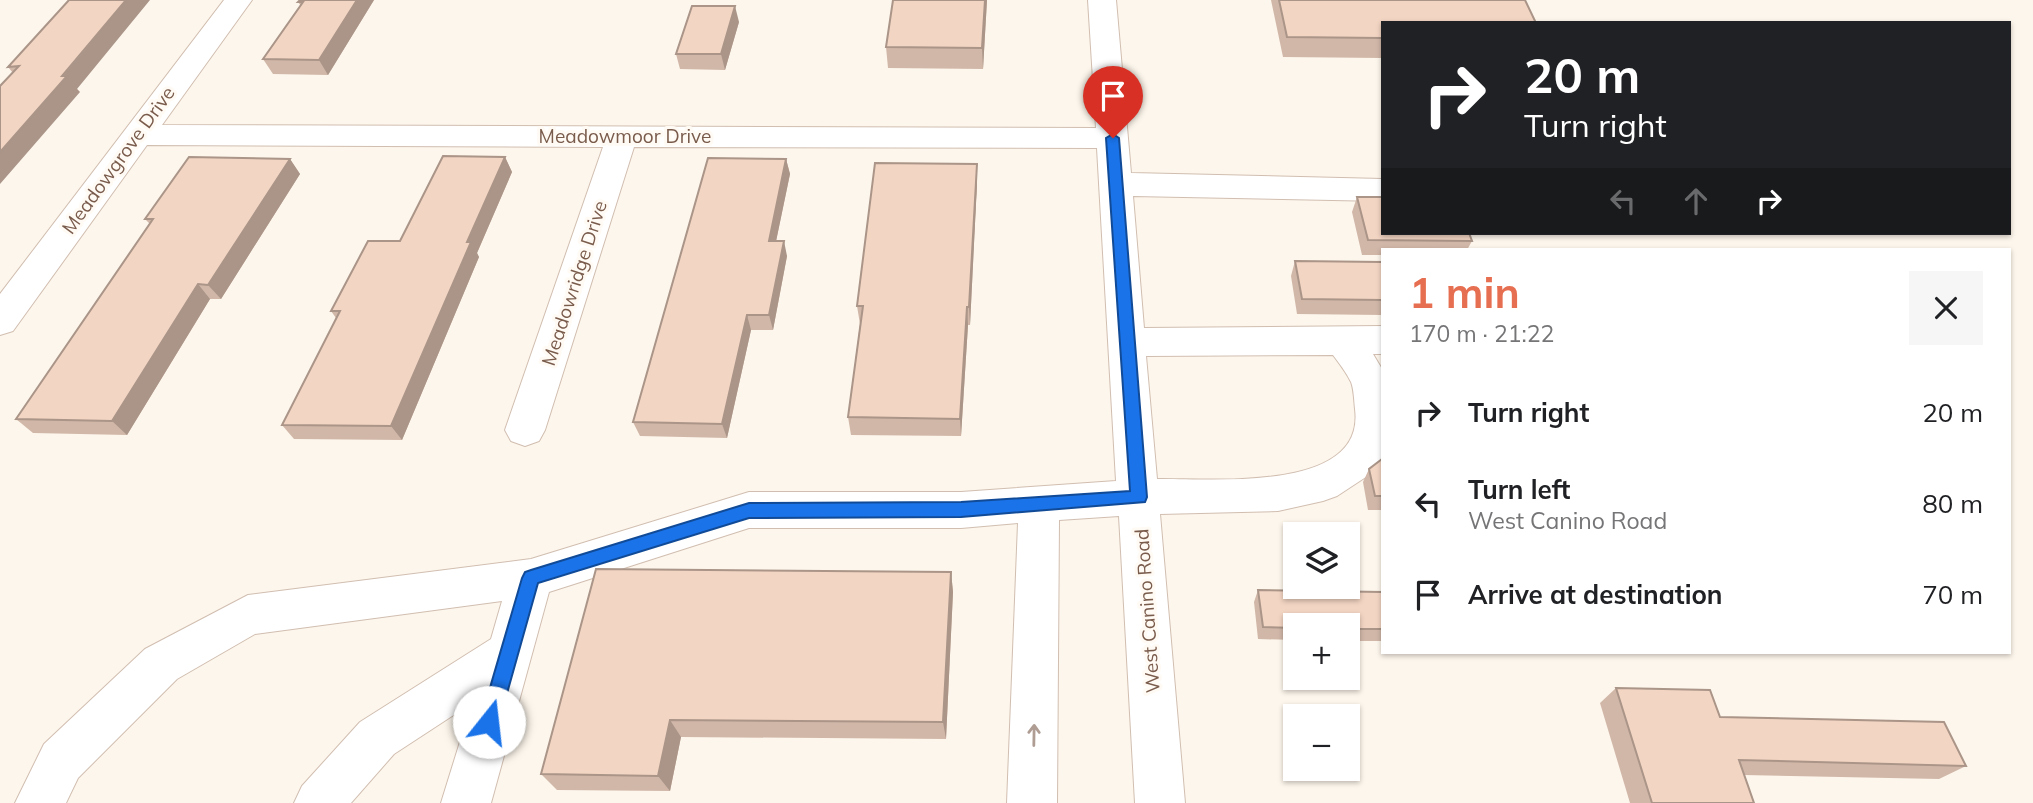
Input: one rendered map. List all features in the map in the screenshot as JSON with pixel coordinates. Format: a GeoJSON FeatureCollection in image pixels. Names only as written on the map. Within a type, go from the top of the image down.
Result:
{"type":"FeatureCollection","features":[{"type":"Feature","properties":{"kind":"street","name":"Meadowgrove Drive"},"geometry":{"type":"LineString","coordinates":[[0,321],[237,0]]}},
{"type":"Feature","properties":{"kind":"street","name":"West Canino Road"},"geometry":{"type":"LineString","coordinates":[[1102,0],[1160,803]]}},
{"type":"Feature","properties":{"kind":"street","name":"Meadowmoor Drive"},"geometry":{"type":"LineString","coordinates":[[137,135],[1113,138]]}},
{"type":"Feature","properties":{"kind":"street","name":"Meadowridge Drive"},"geometry":{"type":"LineString","coordinates":[[525,429],[622,136]]}},
{"type":"Feature","properties":{"kind":"street"},"geometry":{"type":"LineString","coordinates":[[1116,184],[1381,190]]}},
{"type":"Feature","properties":{"kind":"street"},"geometry":{"type":"LineString","coordinates":[[40,803],[61,761],[161,664],[248,615],[531,578],[749,510],[961,510],[1139,497],[1278,494],[1323,484],[1364,457],[1376,423],[1363,341],[1127,342]]}},
{"type":"Feature","properties":{"kind":"street"},"geometry":{"type":"LineString","coordinates":[[1032,803],[1039,504]]}},
{"type":"Feature","properties":{"kind":"street"},"geometry":{"type":"LineString","coordinates":[[466,803],[531,578]]}},
{"type":"Feature","properties":{"kind":"street"},"geometry":{"type":"LineString","coordinates":[[319,803],[377,738],[510,652]]}},
{"type":"Feature","properties":{"kind":"building"},"geometry":{"type":"Polygon","coordinates":[[[69,0],[126,0],[62,76],[67,76],[0,152],[0,86],[19,66],[8,67],[69,0]]]}},
{"type":"Feature","properties":{"kind":"building"},"geometry":{"type":"Polygon","coordinates":[[[357,0],[319,60],[263,59],[303,2],[298,2],[357,0]]]}},
{"type":"Feature","properties":{"kind":"building"},"geometry":{"type":"Polygon","coordinates":[[[893,0],[985,0],[982,48],[886,47],[893,0]]]}},
{"type":"Feature","properties":{"kind":"building"},"geometry":{"type":"Polygon","coordinates":[[[1279,0],[1525,0],[1535,21],[1381,21],[1381,38],[1287,37],[1279,0]]]}},
{"type":"Feature","properties":{"kind":"building"},"geometry":{"type":"Polygon","coordinates":[[[692,6],[735,6],[721,54],[676,54],[692,6]]]}},
{"type":"Feature","properties":{"kind":"building"},"geometry":{"type":"Polygon","coordinates":[[[443,156],[505,157],[391,426],[282,425],[340,311],[331,311],[368,241],[400,241],[443,156]]]}},
{"type":"Feature","properties":{"kind":"building"},"geometry":{"type":"Polygon","coordinates":[[[189,157],[290,159],[208,285],[198,284],[112,421],[16,419],[153,219],[145,219],[189,157]]]}},
{"type":"Feature","properties":{"kind":"building"},"geometry":{"type":"Polygon","coordinates":[[[708,158],[786,159],[769,241],[784,241],[769,315],[747,315],[722,424],[633,422],[708,158]]]}},
{"type":"Feature","properties":{"kind":"building"},"geometry":{"type":"Polygon","coordinates":[[[875,163],[977,164],[960,419],[848,417],[863,306],[857,306],[875,163]]]}},
{"type":"Feature","properties":{"kind":"building"},"geometry":{"type":"Polygon","coordinates":[[[1357,197],[1381,197],[1381,235],[1470,235],[1472,241],[1368,240],[1357,197]]]}},
{"type":"Feature","properties":{"kind":"building"},"geometry":{"type":"Polygon","coordinates":[[[1295,261],[1381,262],[1381,300],[1302,299],[1295,261]]]}},
{"type":"Feature","properties":{"kind":"building"},"geometry":{"type":"Polygon","coordinates":[[[1381,460],[1381,496],[1375,496],[1369,469],[1381,460]]]}},
{"type":"Feature","properties":{"kind":"building"},"geometry":{"type":"Polygon","coordinates":[[[596,569],[951,572],[943,722],[670,720],[658,776],[541,774],[596,569]]]}},
{"type":"Feature","properties":{"kind":"building"},"geometry":{"type":"Polygon","coordinates":[[[1258,590],[1283,590],[1283,599],[1360,599],[1360,592],[1381,592],[1381,629],[1360,629],[1360,613],[1283,613],[1283,628],[1263,627],[1258,590]]]}},
{"type":"Feature","properties":{"kind":"building"},"geometry":{"type":"Polygon","coordinates":[[[1616,688],[1710,690],[1720,717],[1944,722],[1966,766],[1739,760],[1754,803],[1652,803],[1616,688]]]}},
{"type":"Feature","properties":{"kind":"route"},"geometry":{"type":"LineString","coordinates":[[489,722],[531,578],[749,510],[961,510],[1139,497],[1113,138]]}}]}
